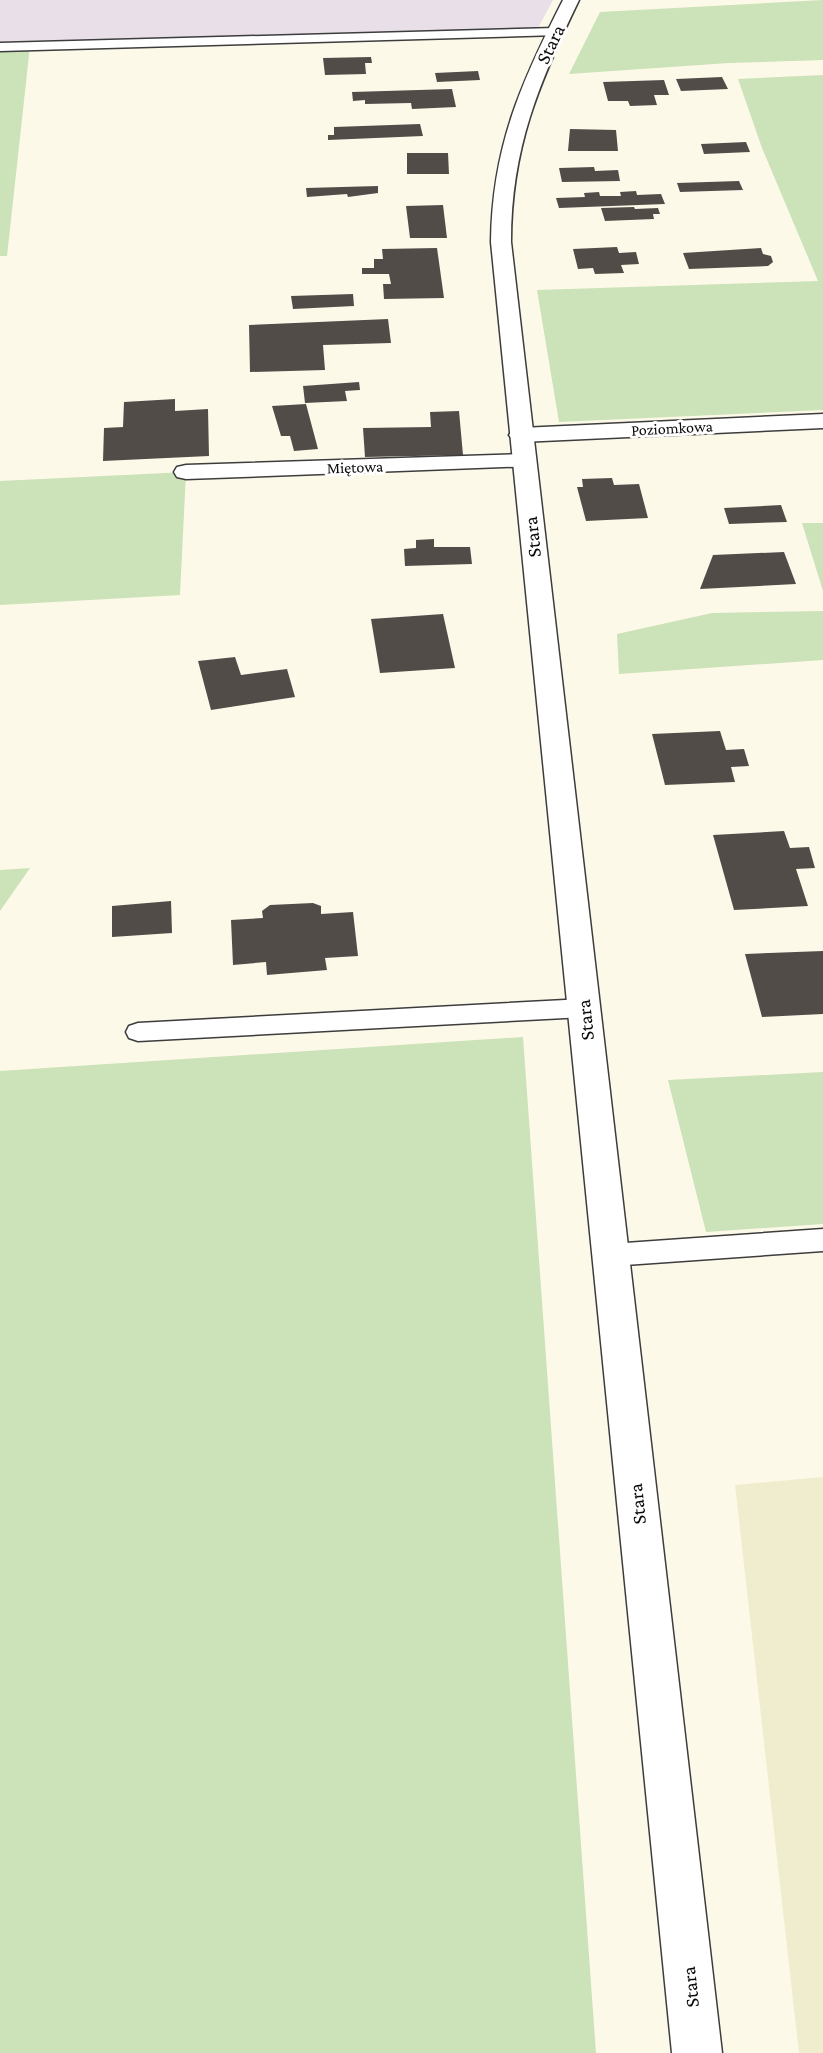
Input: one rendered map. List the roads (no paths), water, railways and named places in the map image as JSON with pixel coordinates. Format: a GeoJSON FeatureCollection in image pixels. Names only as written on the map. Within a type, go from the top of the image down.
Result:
{"type":"FeatureCollection","features":[{"type":"Feature","properties":{"kind":"street","name":"Stara"},"geometry":{"type":"LineString","coordinates":[[571,0],[533,77],[517,121],[499,204],[522,448],[697,2053]]}},
{"type":"Feature","properties":{"kind":"street","name":"Poziomkowa"},"geometry":{"type":"LineString","coordinates":[[522,448],[823,421]]}},
{"type":"Feature","properties":{"kind":"street","name":"Miętowa"},"geometry":{"type":"LineString","coordinates":[[186,472],[522,448]]}},
{"type":"Feature","properties":{"kind":"lane"},"geometry":{"type":"LineString","coordinates":[[0,47],[555,32]]}},
{"type":"Feature","properties":{"kind":"lane"},"geometry":{"type":"LineString","coordinates":[[138,1032],[584,1008]]}},
{"type":"Feature","properties":{"kind":"lane"},"geometry":{"type":"LineString","coordinates":[[611,1256],[823,1240]]}}]}
